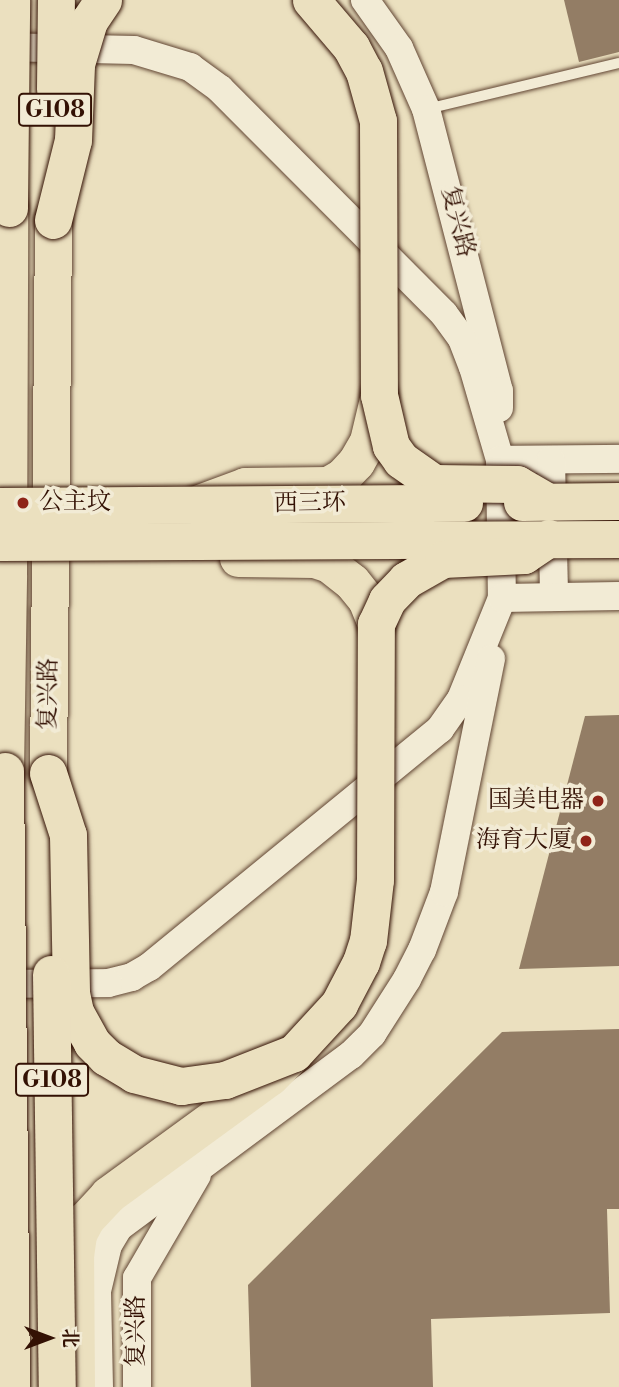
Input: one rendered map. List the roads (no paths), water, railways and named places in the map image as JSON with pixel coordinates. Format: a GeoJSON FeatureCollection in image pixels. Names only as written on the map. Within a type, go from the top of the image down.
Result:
{"type":"FeatureCollection","features":[{"type":"Feature","properties":{"kind":"highway","name":"复兴路"},"geometry":{"type":"LineString","coordinates":[[11,0],[2,779],[11,1387]]}},
{"type":"Feature","properties":{"kind":"highway","name":"复兴路"},"geometry":{"type":"LineString","coordinates":[[56,0],[48,774],[57,1387]]}},
{"type":"Feature","properties":{"kind":"highway"},"geometry":{"type":"LineString","coordinates":[[53,220],[74,141],[76,64],[89,21],[103,0]]}},
{"type":"Feature","properties":{"kind":"highway"},"geometry":{"type":"LineString","coordinates":[[311,0],[351,47],[364,71],[378,121],[379,395],[391,446],[401,460],[426,480],[443,484],[517,484],[548,502]]}},
{"type":"Feature","properties":{"kind":"highway"},"geometry":{"type":"LineString","coordinates":[[0,160],[9,208]]}},
{"type":"Feature","properties":{"kind":"highway"},"geometry":{"type":"LineString","coordinates":[[76,1387],[75,1256],[78,1234],[86,1219],[108,1195],[270,1077],[339,1004],[357,972],[368,941],[375,880],[376,624],[366,599],[352,582],[329,564],[314,559],[223,558],[194,523],[245,486],[328,485],[342,477],[368,441],[379,395]]}},
{"type":"Feature","properties":{"kind":"highway","name":"西三环"},"geometry":{"type":"LineString","coordinates":[[0,541],[194,523],[548,502],[619,502]]}},
{"type":"Feature","properties":{"kind":"highway","name":"西三环"},"geometry":{"type":"LineString","coordinates":[[0,506],[194,523],[619,539]]}},
{"type":"Feature","properties":{"kind":"highway"},"geometry":{"type":"LineString","coordinates":[[376,624],[387,600],[406,580],[430,566],[460,557],[524,555],[549,538]]}},
{"type":"Feature","properties":{"kind":"highway"},"geometry":{"type":"LineString","coordinates":[[48,774],[68,835],[71,993],[75,1012],[92,1043],[106,1057],[134,1074],[181,1086],[225,1080],[293,1054]]}},
{"type":"Feature","properties":{"kind":"street","name":"复兴路"},"geometry":{"type":"LineString","coordinates":[[99,1387],[97,1291],[108,1245],[119,1227],[137,1211],[202,1168],[351,1055],[372,1034],[422,950],[444,892],[470,771],[502,598],[499,391],[426,109],[399,48],[365,0]]}},
{"type":"Feature","properties":{"kind":"street"},"geometry":{"type":"LineString","coordinates":[[0,47],[134,50],[190,67],[220,89],[444,314],[462,340],[473,367],[500,460],[619,460]]}},
{"type":"Feature","properties":{"kind":"street"},"geometry":{"type":"LineString","coordinates":[[551,460],[554,597]]}},
{"type":"Feature","properties":{"kind":"street"},"geometry":{"type":"LineString","coordinates":[[0,984],[108,984],[132,977],[149,967],[440,729],[461,699],[502,598],[619,596]]}},
{"type":"Feature","properties":{"kind":"street","name":"复兴路"},"geometry":{"type":"LineString","coordinates":[[137,1387],[137,1278],[202,1168]]}},
{"type":"Feature","properties":{"kind":"lane"},"geometry":{"type":"LineString","coordinates":[[426,109],[619,63]]}},
{"type":"Feature","properties":{"kind":"place","name":"公主坟"},"geometry":{"type":"Point","coordinates":[23,503]}},
{"type":"Feature","properties":{"kind":"place","name":"国美电器"},"geometry":{"type":"Point","coordinates":[598,801]}},
{"type":"Feature","properties":{"kind":"place","name":"海育大厦"},"geometry":{"type":"Point","coordinates":[586,841]}}]}
